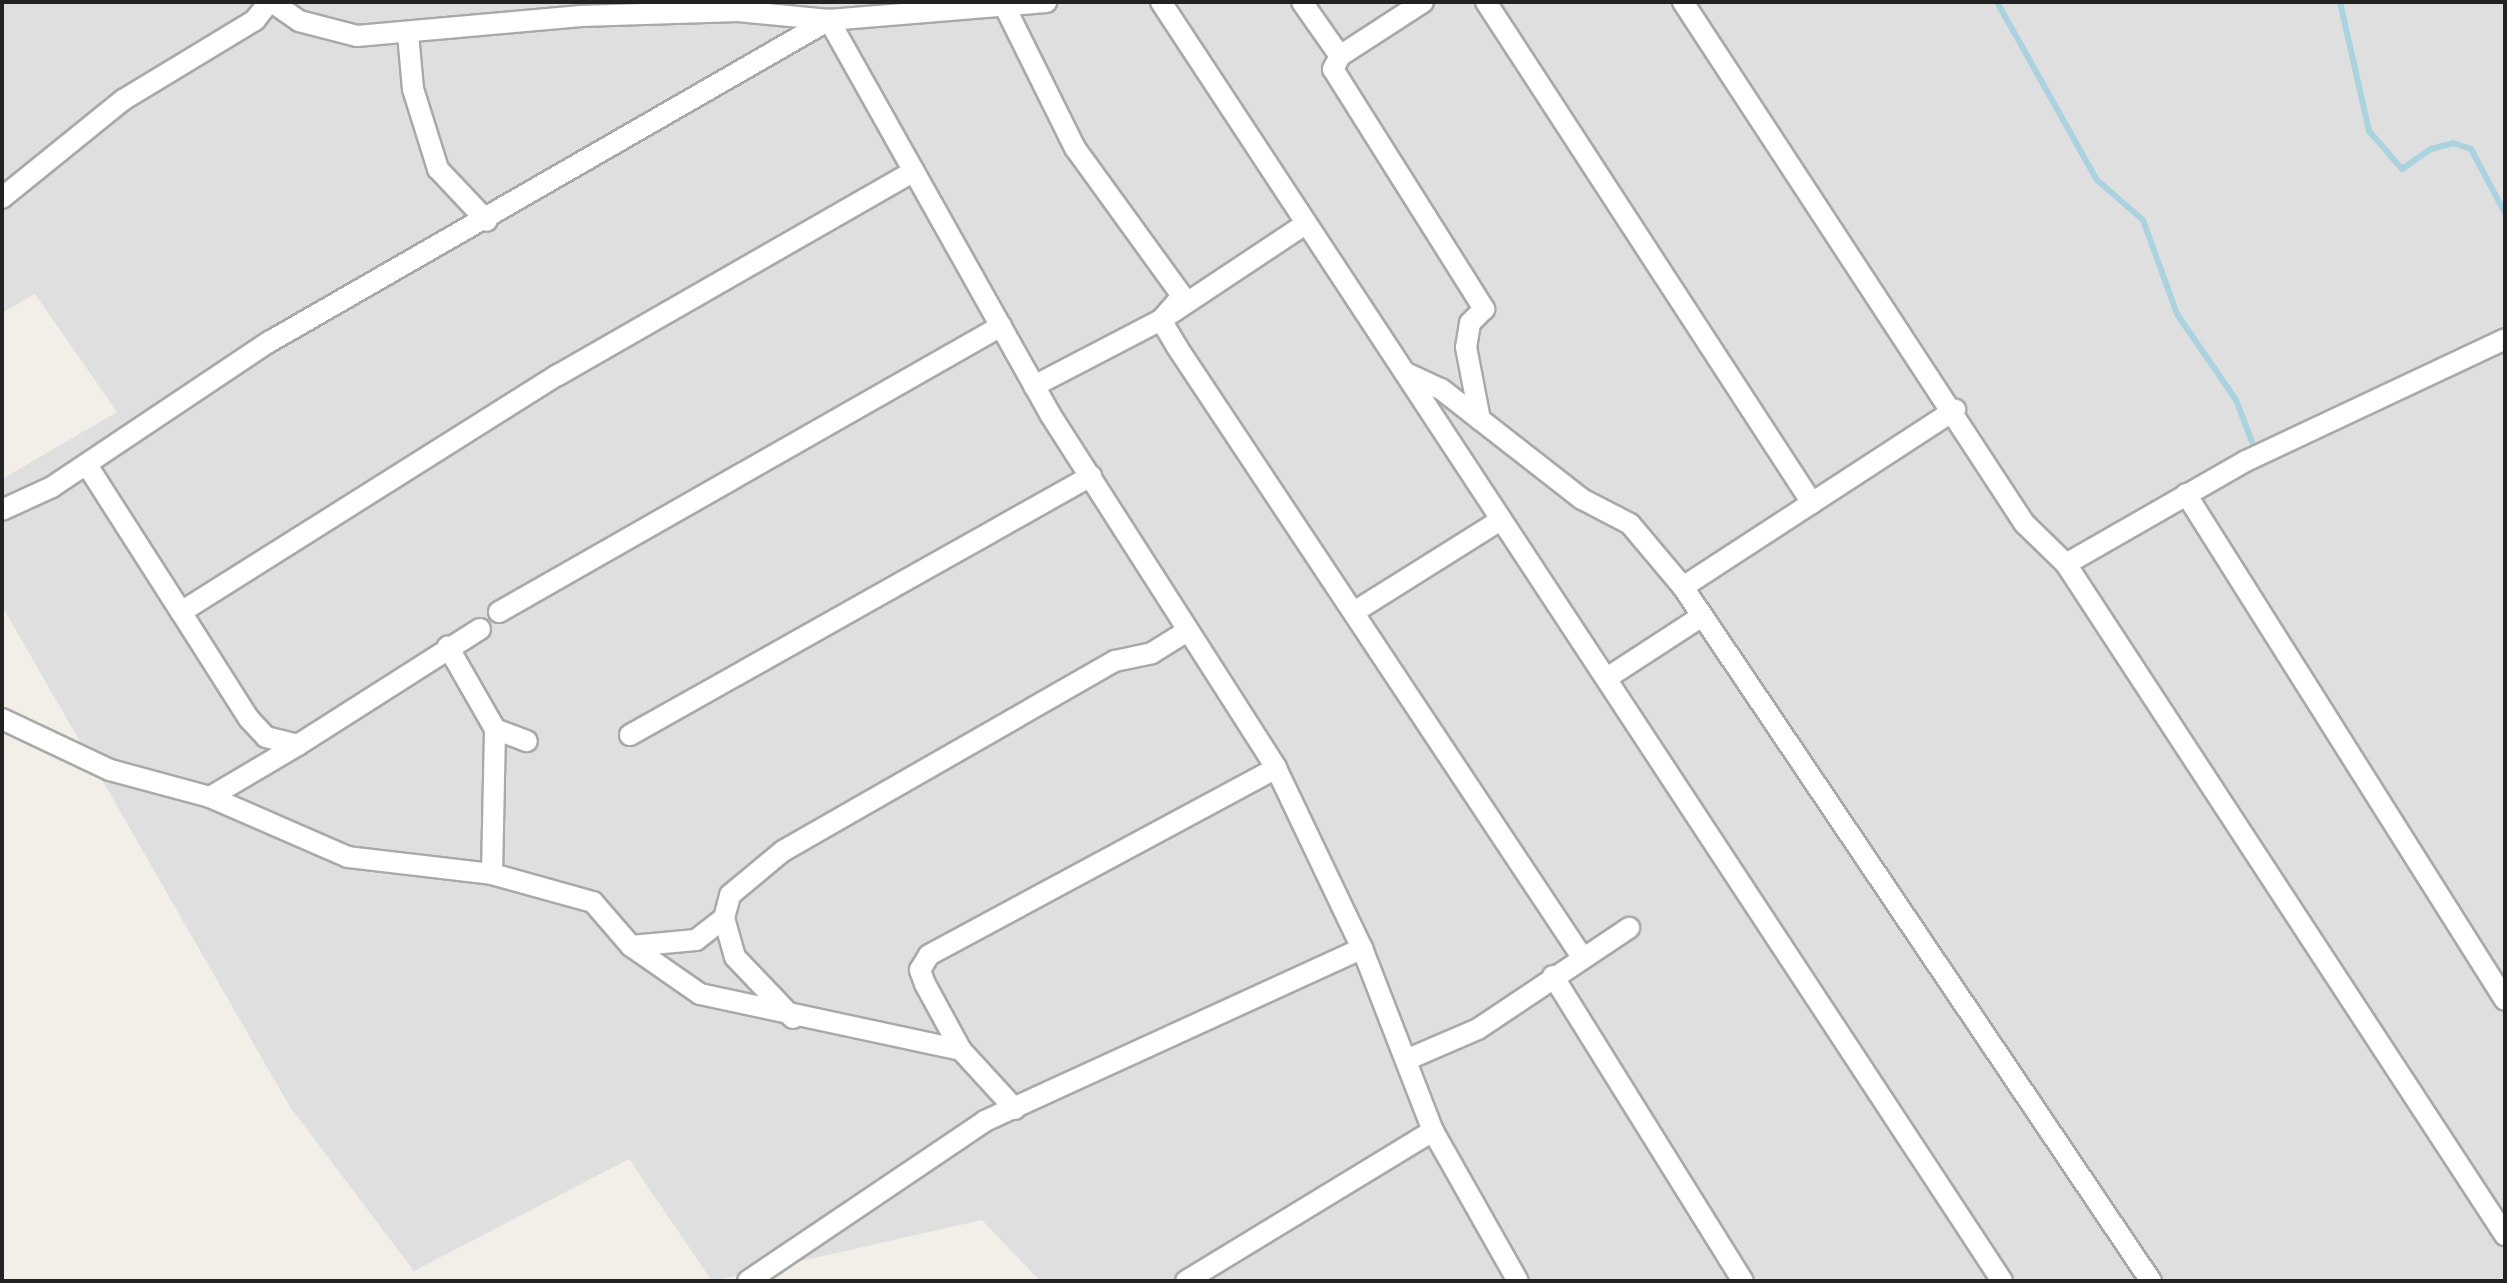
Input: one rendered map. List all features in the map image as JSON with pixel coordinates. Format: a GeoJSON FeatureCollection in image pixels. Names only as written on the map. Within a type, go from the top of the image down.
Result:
{"type":"FeatureCollection","features":[{"type":"Feature","properties":{"kind":"street"},"geometry":{"type":"LineString","coordinates":[[2,198],[123,100],[255,20],[271,2],[299,21],[337,33],[408,34],[596,15],[738,11],[829,20],[1046,2]]}},
{"type":"Feature","properties":{"kind":"street"},"geometry":{"type":"LineString","coordinates":[[1161,2],[1304,225],[1406,372],[1499,521],[1607,678],[2002,1281]]}},
{"type":"Feature","properties":{"kind":"street"},"geometry":{"type":"LineString","coordinates":[[1302,2],[1340,56],[1336,85],[1484,309],[1470,323],[1466,347],[1480,420]]}},
{"type":"Feature","properties":{"kind":"street"},"geometry":{"type":"LineString","coordinates":[[1340,56],[1423,2]]}},
{"type":"Feature","properties":{"kind":"street"},"geometry":{"type":"LineString","coordinates":[[1486,2],[1812,503]]}},
{"type":"Feature","properties":{"kind":"street"},"geometry":{"type":"LineString","coordinates":[[1683,2],[1955,410],[2024,523],[2066,564],[2504,1232]]}},
{"type":"Feature","properties":{"kind":"street"},"geometry":{"type":"LineString","coordinates":[[1004,5],[1075,148],[1182,296],[1161,320]]}},
{"type":"Feature","properties":{"kind":"street"},"geometry":{"type":"LineString","coordinates":[[829,20],[1034,386],[1186,632],[1276,768],[1362,948],[1433,1131],[1518,1281]]}},
{"type":"Feature","properties":{"kind":"street"},"geometry":{"type":"LineString","coordinates":[[2,510],[21,506],[87,465],[269,342],[487,221],[829,20]]}},
{"type":"Feature","properties":{"kind":"street"},"geometry":{"type":"LineString","coordinates":[[408,34],[413,89],[438,169],[487,221]]}},
{"type":"Feature","properties":{"kind":"street"},"geometry":{"type":"LineString","coordinates":[[181,612],[558,375],[914,171]]}},
{"type":"Feature","properties":{"kind":"street"},"geometry":{"type":"LineString","coordinates":[[1034,386],[1161,320],[1304,225]]}},
{"type":"Feature","properties":{"kind":"street"},"geometry":{"type":"LineString","coordinates":[[1161,320],[1582,957]]}},
{"type":"Feature","properties":{"kind":"street"},"geometry":{"type":"LineString","coordinates":[[499,612],[1001,326]]}},
{"type":"Feature","properties":{"kind":"street"},"geometry":{"type":"LineString","coordinates":[[2066,564],[2186,494],[2505,339]]}},
{"type":"Feature","properties":{"kind":"street"},"geometry":{"type":"LineString","coordinates":[[1406,372],[1480,420],[1582,499],[1630,524],[1683,587],[2151,1281]]}},
{"type":"Feature","properties":{"kind":"street"},"geometry":{"type":"LineString","coordinates":[[1683,587],[1955,410]]}},
{"type":"Feature","properties":{"kind":"street"},"geometry":{"type":"LineString","coordinates":[[87,465],[249,719],[266,737],[298,745]]}},
{"type":"Feature","properties":{"kind":"street"},"geometry":{"type":"LineString","coordinates":[[630,735],[1091,476]]}},
{"type":"Feature","properties":{"kind":"street"},"geometry":{"type":"LineString","coordinates":[[2186,494],[2505,1000]]}},
{"type":"Feature","properties":{"kind":"street"},"geometry":{"type":"LineString","coordinates":[[1354,612],[1499,521]]}},
{"type":"Feature","properties":{"kind":"street"},"geometry":{"type":"LineString","coordinates":[[1607,678],[1702,616]]}},
{"type":"Feature","properties":{"kind":"street"},"geometry":{"type":"LineString","coordinates":[[210,797],[480,629]]}},
{"type":"Feature","properties":{"kind":"street"},"geometry":{"type":"LineString","coordinates":[[793,1018],[735,957],[724,918],[730,895],[783,851],[1115,661],[1152,653],[1186,632]]}},
{"type":"Feature","properties":{"kind":"street"},"geometry":{"type":"LineString","coordinates":[[448,647],[495,729],[492,874]]}},
{"type":"Feature","properties":{"kind":"street"},"geometry":{"type":"LineString","coordinates":[[2,719],[110,770],[210,797],[348,857],[492,874],[593,902],[631,946],[700,994],[793,1018],[961,1050]]}},
{"type":"Feature","properties":{"kind":"street"},"geometry":{"type":"LineString","coordinates":[[495,729],[527,741]]}},
{"type":"Feature","properties":{"kind":"street"},"geometry":{"type":"LineString","coordinates":[[1015,1109],[961,1050],[920,970],[929,955],[1276,768]]}},
{"type":"Feature","properties":{"kind":"street"},"geometry":{"type":"LineString","coordinates":[[631,946],[696,940],[724,918]]}},
{"type":"Feature","properties":{"kind":"street"},"geometry":{"type":"LineString","coordinates":[[1406,1060],[1478,1029],[1629,928]]}},
{"type":"Feature","properties":{"kind":"street"},"geometry":{"type":"LineString","coordinates":[[748,1281],[837,1216],[1015,1109],[1362,948]]}},
{"type":"Feature","properties":{"kind":"street"},"geometry":{"type":"LineString","coordinates":[[1553,976],[1743,1281]]}},
{"type":"Feature","properties":{"kind":"street"},"geometry":{"type":"LineString","coordinates":[[1186,1281],[1433,1131]]}},
{"type":"Feature","properties":{"kind":"shaded area"},"geometry":{"type":"Polygon","coordinates":[[[2,2],[2505,2],[2505,1281],[1040,1281],[982,1220],[712,1281],[629,1159],[414,1271],[290,1107],[2,606],[2,479],[117,412],[35,294],[2,313],[2,2]]]}},
{"type":"Feature","properties":{"kind":"waterway"},"geometry":{"type":"LineString","coordinates":[[1997,2],[2097,180],[2143,220],[2177,314],[2236,400],[2252,442]]}},
{"type":"Feature","properties":{"kind":"waterway"},"geometry":{"type":"LineString","coordinates":[[2340,2],[2369,131],[2402,169],[2431,149],[2453,143],[2471,149],[2505,213]]}}]}
